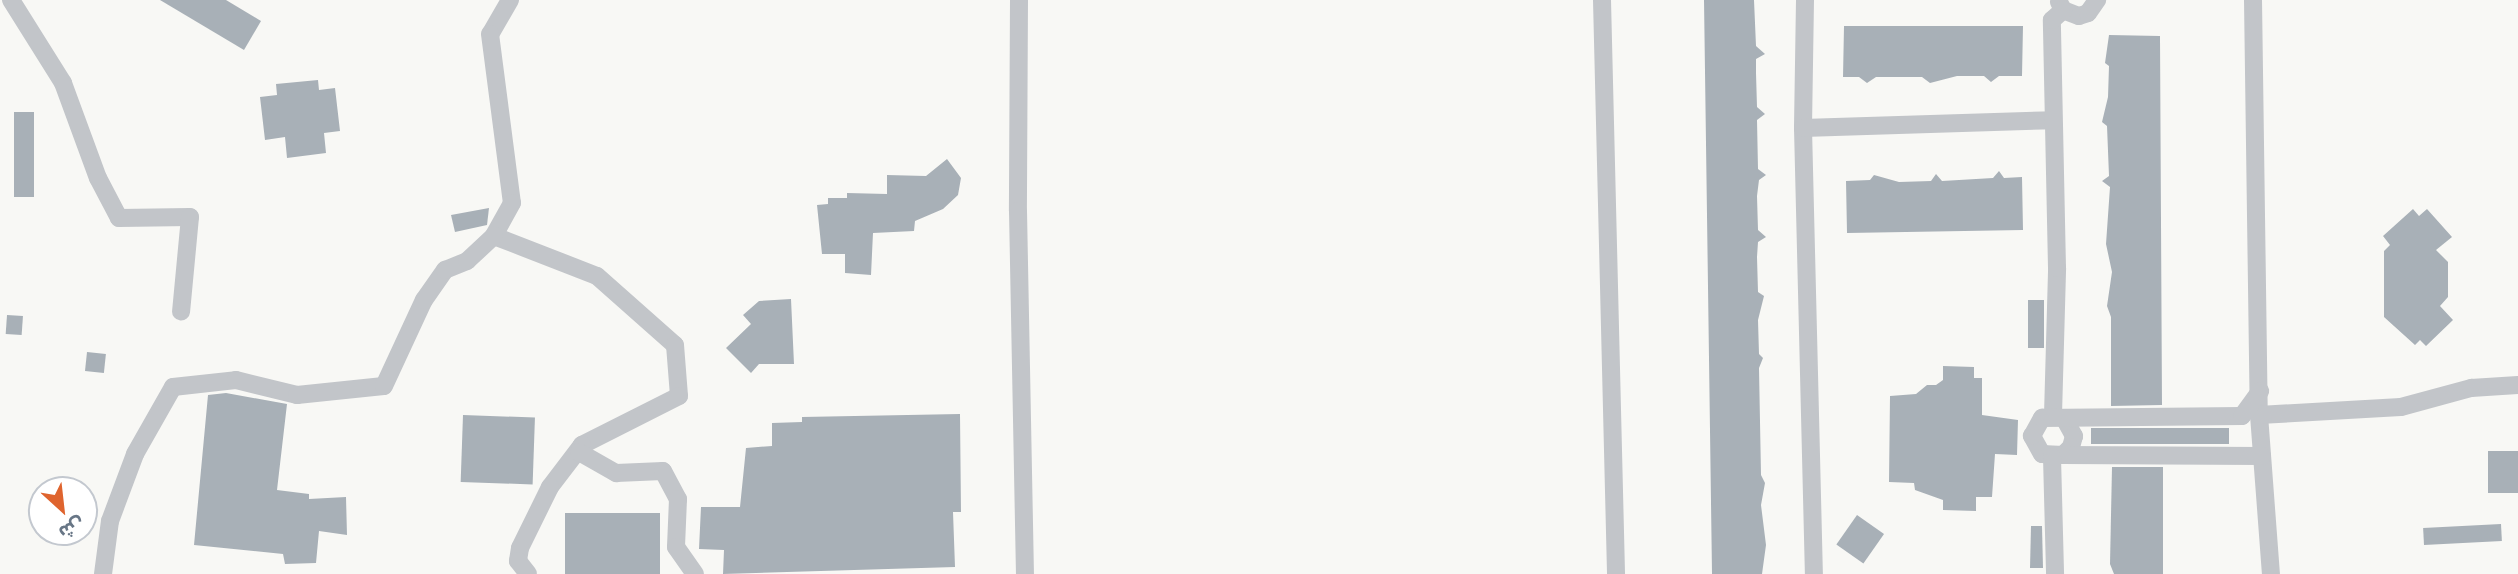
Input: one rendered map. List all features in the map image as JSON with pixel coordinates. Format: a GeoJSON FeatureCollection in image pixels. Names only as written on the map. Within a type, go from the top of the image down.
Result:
{"type":"FeatureCollection","features":[{"type":"Feature","properties":{"kind":"street"},"geometry":{"type":"LineString","coordinates":[[11,0],[63,83],[98,178],[119,218],[190,217],[181,312]]}},
{"type":"Feature","properties":{"kind":"street"},"geometry":{"type":"LineString","coordinates":[[103,574],[110,521],[135,454],[173,387],[236,380],[297,395],[384,386],[424,300],[445,270],[467,261],[494,236],[512,203],[490,34],[510,0]]}},
{"type":"Feature","properties":{"kind":"street"},"geometry":{"type":"LineString","coordinates":[[1019,0],[1025,574]]}},
{"type":"Feature","properties":{"kind":"street"},"geometry":{"type":"LineString","coordinates":[[1602,0],[1616,574]]}},
{"type":"Feature","properties":{"kind":"street"},"geometry":{"type":"LineString","coordinates":[[1805,0],[1803,128],[1814,574]]}},
{"type":"Feature","properties":{"kind":"street"},"geometry":{"type":"LineString","coordinates":[[2055,574],[2058,456],[2074,436],[2059,417],[2052,20],[2061,5],[2079,16],[2088,13],[2097,0]]}},
{"type":"Feature","properties":{"kind":"street"},"geometry":{"type":"LineString","coordinates":[[2253,0],[2259,415],[2271,574]]}},
{"type":"Feature","properties":{"kind":"street"},"geometry":{"type":"LineString","coordinates":[[1803,128],[2053,120]]}},
{"type":"Feature","properties":{"kind":"street"},"geometry":{"type":"LineString","coordinates":[[494,236],[597,276],[675,345],[679,396],[582,445],[550,486],[520,548],[518,561],[528,574]]}},
{"type":"Feature","properties":{"kind":"street"},"geometry":{"type":"LineString","coordinates":[[2259,415],[2401,407],[2471,388],[2518,385]]}},
{"type":"Feature","properties":{"kind":"street"},"geometry":{"type":"LineString","coordinates":[[2260,391],[2242,416],[2042,418],[2032,436],[2042,454],[2058,456],[2262,456]]}},
{"type":"Feature","properties":{"kind":"street"},"geometry":{"type":"LineString","coordinates":[[582,445],[579,452],[617,473],[663,471],[678,499],[676,547],[695,574]]}},
{"type":"Feature","properties":{"kind":"building"},"geometry":{"type":"Polygon","coordinates":[[[160,0],[226,0],[261,21],[244,50],[160,0]]]}},
{"type":"Feature","properties":{"kind":"building"},"geometry":{"type":"Polygon","coordinates":[[[1704,0],[1754,0],[1756,46],[1765,54],[1756,59],[1757,107],[1765,114],[1757,120],[1758,169],[1766,175],[1759,180],[1757,196],[1758,230],[1766,237],[1758,242],[1757,257],[1758,292],[1764,296],[1758,320],[1759,354],[1763,358],[1759,368],[1761,475],[1765,483],[1761,505],[1766,545],[1762,574],[1712,574],[1704,0]]]}},
{"type":"Feature","properties":{"kind":"building"},"geometry":{"type":"Polygon","coordinates":[[[1844,26],[2023,26],[2022,76],[1999,76],[1991,82],[1984,76],[1957,76],[1930,83],[1922,77],[1876,77],[1867,83],[1859,77],[1843,77],[1844,26]]]}},
{"type":"Feature","properties":{"kind":"building"},"geometry":{"type":"Polygon","coordinates":[[[2109,35],[2160,36],[2162,405],[2111,406],[2111,317],[2107,306],[2112,272],[2106,244],[2110,187],[2102,181],[2109,176],[2107,126],[2102,122],[2108,97],[2109,66],[2105,63],[2109,35]]]}},
{"type":"Feature","properties":{"kind":"building"},"geometry":{"type":"Polygon","coordinates":[[[318,80],[319,90],[335,88],[340,131],[324,133],[326,153],[287,158],[285,137],[265,140],[260,97],[277,95],[276,84],[318,80]]]}},
{"type":"Feature","properties":{"kind":"building"},"geometry":{"type":"Polygon","coordinates":[[[14,112],[34,112],[34,197],[14,197],[14,112]]]}},
{"type":"Feature","properties":{"kind":"building"},"geometry":{"type":"Polygon","coordinates":[[[947,159],[961,178],[958,195],[943,209],[915,221],[914,231],[873,233],[871,275],[845,273],[845,254],[822,254],[817,205],[828,204],[828,198],[847,198],[847,193],[887,194],[887,175],[926,176],[947,159]]]}},
{"type":"Feature","properties":{"kind":"building"},"geometry":{"type":"Polygon","coordinates":[[[1999,171],[2004,178],[2022,177],[2023,230],[1847,233],[1846,181],[1870,180],[1874,175],[1899,182],[1931,181],[1936,174],[1942,181],[1993,178],[1999,171]]]}},
{"type":"Feature","properties":{"kind":"building"},"geometry":{"type":"Polygon","coordinates":[[[489,208],[487,225],[455,232],[451,215],[489,208]]]}},
{"type":"Feature","properties":{"kind":"building"},"geometry":{"type":"Polygon","coordinates":[[[2413,209],[2419,216],[2427,209],[2452,237],[2436,250],[2448,262],[2448,297],[2440,306],[2453,320],[2426,346],[2420,340],[2415,345],[2384,317],[2384,251],[2390,245],[2383,236],[2413,209]]]}},
{"type":"Feature","properties":{"kind":"building"},"geometry":{"type":"Polygon","coordinates":[[[791,299],[794,364],[759,364],[751,373],[726,348],[751,324],[743,315],[759,301],[791,299]]]}},
{"type":"Feature","properties":{"kind":"building"},"geometry":{"type":"Polygon","coordinates":[[[2028,300],[2044,300],[2044,348],[2028,348],[2028,300]]]}},
{"type":"Feature","properties":{"kind":"building"},"geometry":{"type":"Polygon","coordinates":[[[7,315],[23,316],[22,335],[6,334],[7,315]]]}},
{"type":"Feature","properties":{"kind":"building"},"geometry":{"type":"Polygon","coordinates":[[[87,352],[106,354],[104,373],[85,371],[87,352]]]}},
{"type":"Feature","properties":{"kind":"building"},"geometry":{"type":"Polygon","coordinates":[[[1943,366],[1974,367],[1974,378],[1982,378],[1982,415],[2018,420],[2017,455],[1995,454],[1992,497],[1976,497],[1976,511],[1943,510],[1943,500],[1915,490],[1914,483],[1889,482],[1890,396],[1916,394],[1927,385],[1936,385],[1943,380],[1943,366]]]}},
{"type":"Feature","properties":{"kind":"building"},"geometry":{"type":"Polygon","coordinates":[[[226,393],[287,404],[277,490],[309,494],[309,499],[346,497],[347,535],[319,531],[316,563],[285,564],[283,554],[194,545],[208,395],[226,393]]]}},
{"type":"Feature","properties":{"kind":"building"},"geometry":{"type":"Polygon","coordinates":[[[960,414],[961,512],[953,512],[955,567],[723,574],[724,550],[699,549],[701,507],[740,507],[746,448],[772,446],[772,423],[802,422],[802,417],[960,414]]]}},
{"type":"Feature","properties":{"kind":"building"},"geometry":{"type":"Polygon","coordinates":[[[463,415],[535,418],[533,484],[461,482],[463,415]]]}},
{"type":"Feature","properties":{"kind":"building"},"geometry":{"type":"Polygon","coordinates":[[[2091,428],[2229,428],[2229,444],[2091,444],[2091,428]]]}},
{"type":"Feature","properties":{"kind":"building"},"geometry":{"type":"Polygon","coordinates":[[[2488,451],[2518,451],[2518,493],[2488,493],[2488,451]]]}},
{"type":"Feature","properties":{"kind":"building"},"geometry":{"type":"Polygon","coordinates":[[[2112,467],[2163,467],[2163,574],[2114,574],[2110,564],[2112,467]]]}},
{"type":"Feature","properties":{"kind":"building"},"geometry":{"type":"Polygon","coordinates":[[[565,513],[660,513],[660,574],[565,574],[565,513]]]}},
{"type":"Feature","properties":{"kind":"building"},"geometry":{"type":"Polygon","coordinates":[[[1857,515],[1884,534],[1863,563],[1836,544],[1857,515]]]}},
{"type":"Feature","properties":{"kind":"building"},"geometry":{"type":"Polygon","coordinates":[[[2501,524],[2502,541],[2424,545],[2423,528],[2501,524]]]}},
{"type":"Feature","properties":{"kind":"building"},"geometry":{"type":"Polygon","coordinates":[[[2031,526],[2042,526],[2043,568],[2030,568],[2031,526]]]}}]}
